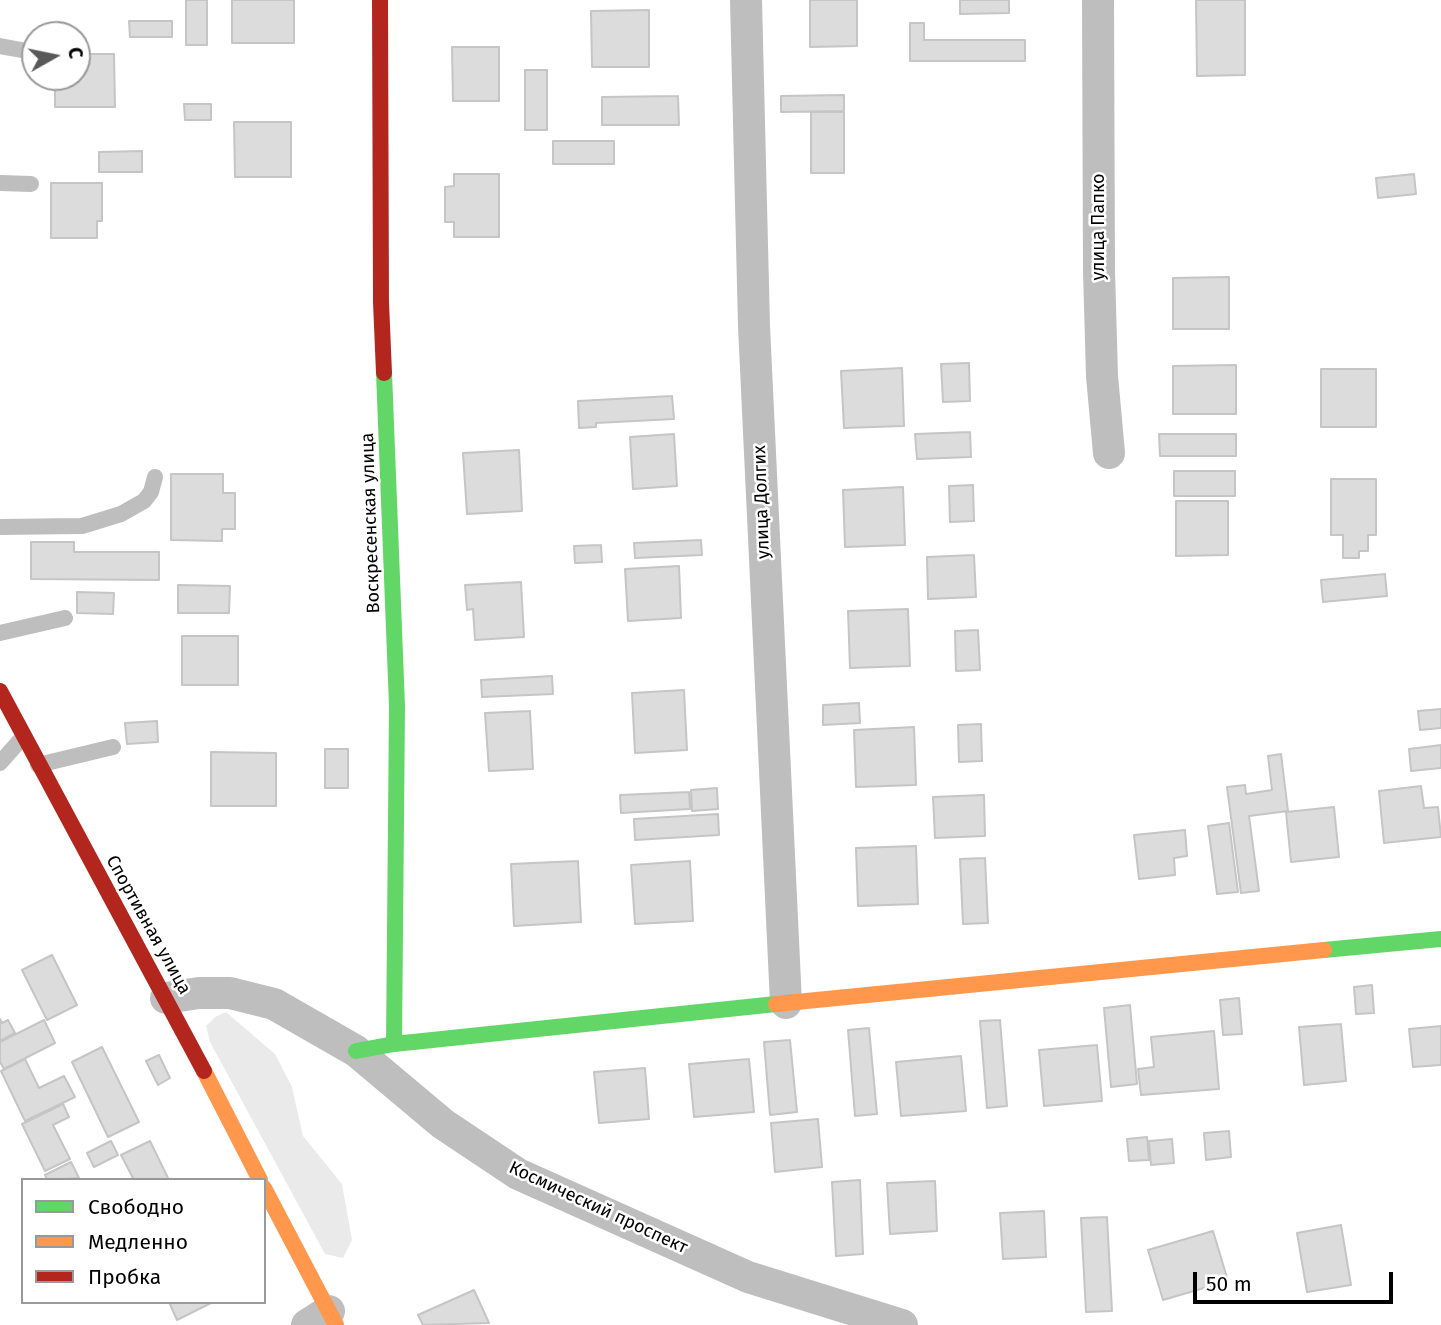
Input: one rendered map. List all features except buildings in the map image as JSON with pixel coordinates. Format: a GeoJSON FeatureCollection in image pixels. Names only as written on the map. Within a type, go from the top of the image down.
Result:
{"type":"FeatureCollection","features":[{"type":"Feature","properties":{"kind":"street","name":"Воскресенская улица"},"geometry":{"type":"LineString","coordinates":[[380,0],[382,302],[397,706],[394,1044]]}},
{"type":"Feature","properties":{"kind":"street","name":"улица Долгих"},"geometry":{"type":"LineString","coordinates":[[746,0],[756,366],[786,1003]]}},
{"type":"Feature","properties":{"kind":"street","name":"улица Папко"},"geometry":{"type":"LineString","coordinates":[[1098,0],[1099,271],[1102,376],[1109,453]]}},
{"type":"Feature","properties":{"kind":"street","name":"Спортивная улица"},"geometry":{"type":"LineString","coordinates":[[0,691],[166,998],[259,1178]]}},
{"type":"Feature","properties":{"kind":"street"},"geometry":{"type":"LineString","coordinates":[[356,1051],[394,1044],[786,1003],[1441,939]]}},
{"type":"Feature","properties":{"kind":"street","name":"Космический проспект"},"geometry":{"type":"LineString","coordinates":[[166,998],[200,993],[230,993],[274,1004],[356,1051],[443,1124],[518,1174],[748,1277],[902,1325]]}},
{"type":"Feature","properties":{"kind":"street"},"geometry":{"type":"LineString","coordinates":[[266,1192],[324,1320]]}},
{"type":"Feature","properties":{"kind":"lane"},"geometry":{"type":"LineString","coordinates":[[0,46],[21,50]]}},
{"type":"Feature","properties":{"kind":"lane"},"geometry":{"type":"LineString","coordinates":[[0,183],[31,184]]}},
{"type":"Feature","properties":{"kind":"lane"},"geometry":{"type":"LineString","coordinates":[[0,527],[82,526],[121,514],[144,501],[151,492],[155,477]]}},
{"type":"Feature","properties":{"kind":"lane"},"geometry":{"type":"LineString","coordinates":[[0,633],[65,618]]}},
{"type":"Feature","properties":{"kind":"lane"},"geometry":{"type":"LineString","coordinates":[[0,763],[23,737]]}},
{"type":"Feature","properties":{"kind":"lane"},"geometry":{"type":"LineString","coordinates":[[38,765],[113,747]]}},
{"type":"Feature","properties":{"kind":"shaded area"},"geometry":{"type":"Polygon","coordinates":[[[226,1012],[275,1054],[292,1087],[303,1136],[342,1184],[352,1240],[343,1258],[325,1254],[210,1042],[206,1026],[215,1017],[226,1012]]]}},
{"type":"Feature","properties":{"kind":"traffic: fast"},"geometry":{"type":"LineString","coordinates":[[384,373],[397,706],[394,1044]]}},
{"type":"Feature","properties":{"kind":"traffic: fast"},"geometry":{"type":"LineString","coordinates":[[1324,950],[1441,939]]}},
{"type":"Feature","properties":{"kind":"traffic: fast"},"geometry":{"type":"LineString","coordinates":[[356,1051],[394,1044],[776,1004]]}},
{"type":"Feature","properties":{"kind":"traffic: slow"},"geometry":{"type":"LineString","coordinates":[[776,1004],[1324,950]]}},
{"type":"Feature","properties":{"kind":"traffic: slow"},"geometry":{"type":"LineString","coordinates":[[204,1071],[259,1178]]}},
{"type":"Feature","properties":{"kind":"traffic: slow"},"geometry":{"type":"LineString","coordinates":[[266,1192],[336,1325]]}},
{"type":"Feature","properties":{"kind":"traffic: jam"},"geometry":{"type":"LineString","coordinates":[[380,0],[381,302],[384,373]]}},
{"type":"Feature","properties":{"kind":"traffic: jam"},"geometry":{"type":"LineString","coordinates":[[0,691],[204,1071]]}}]}
